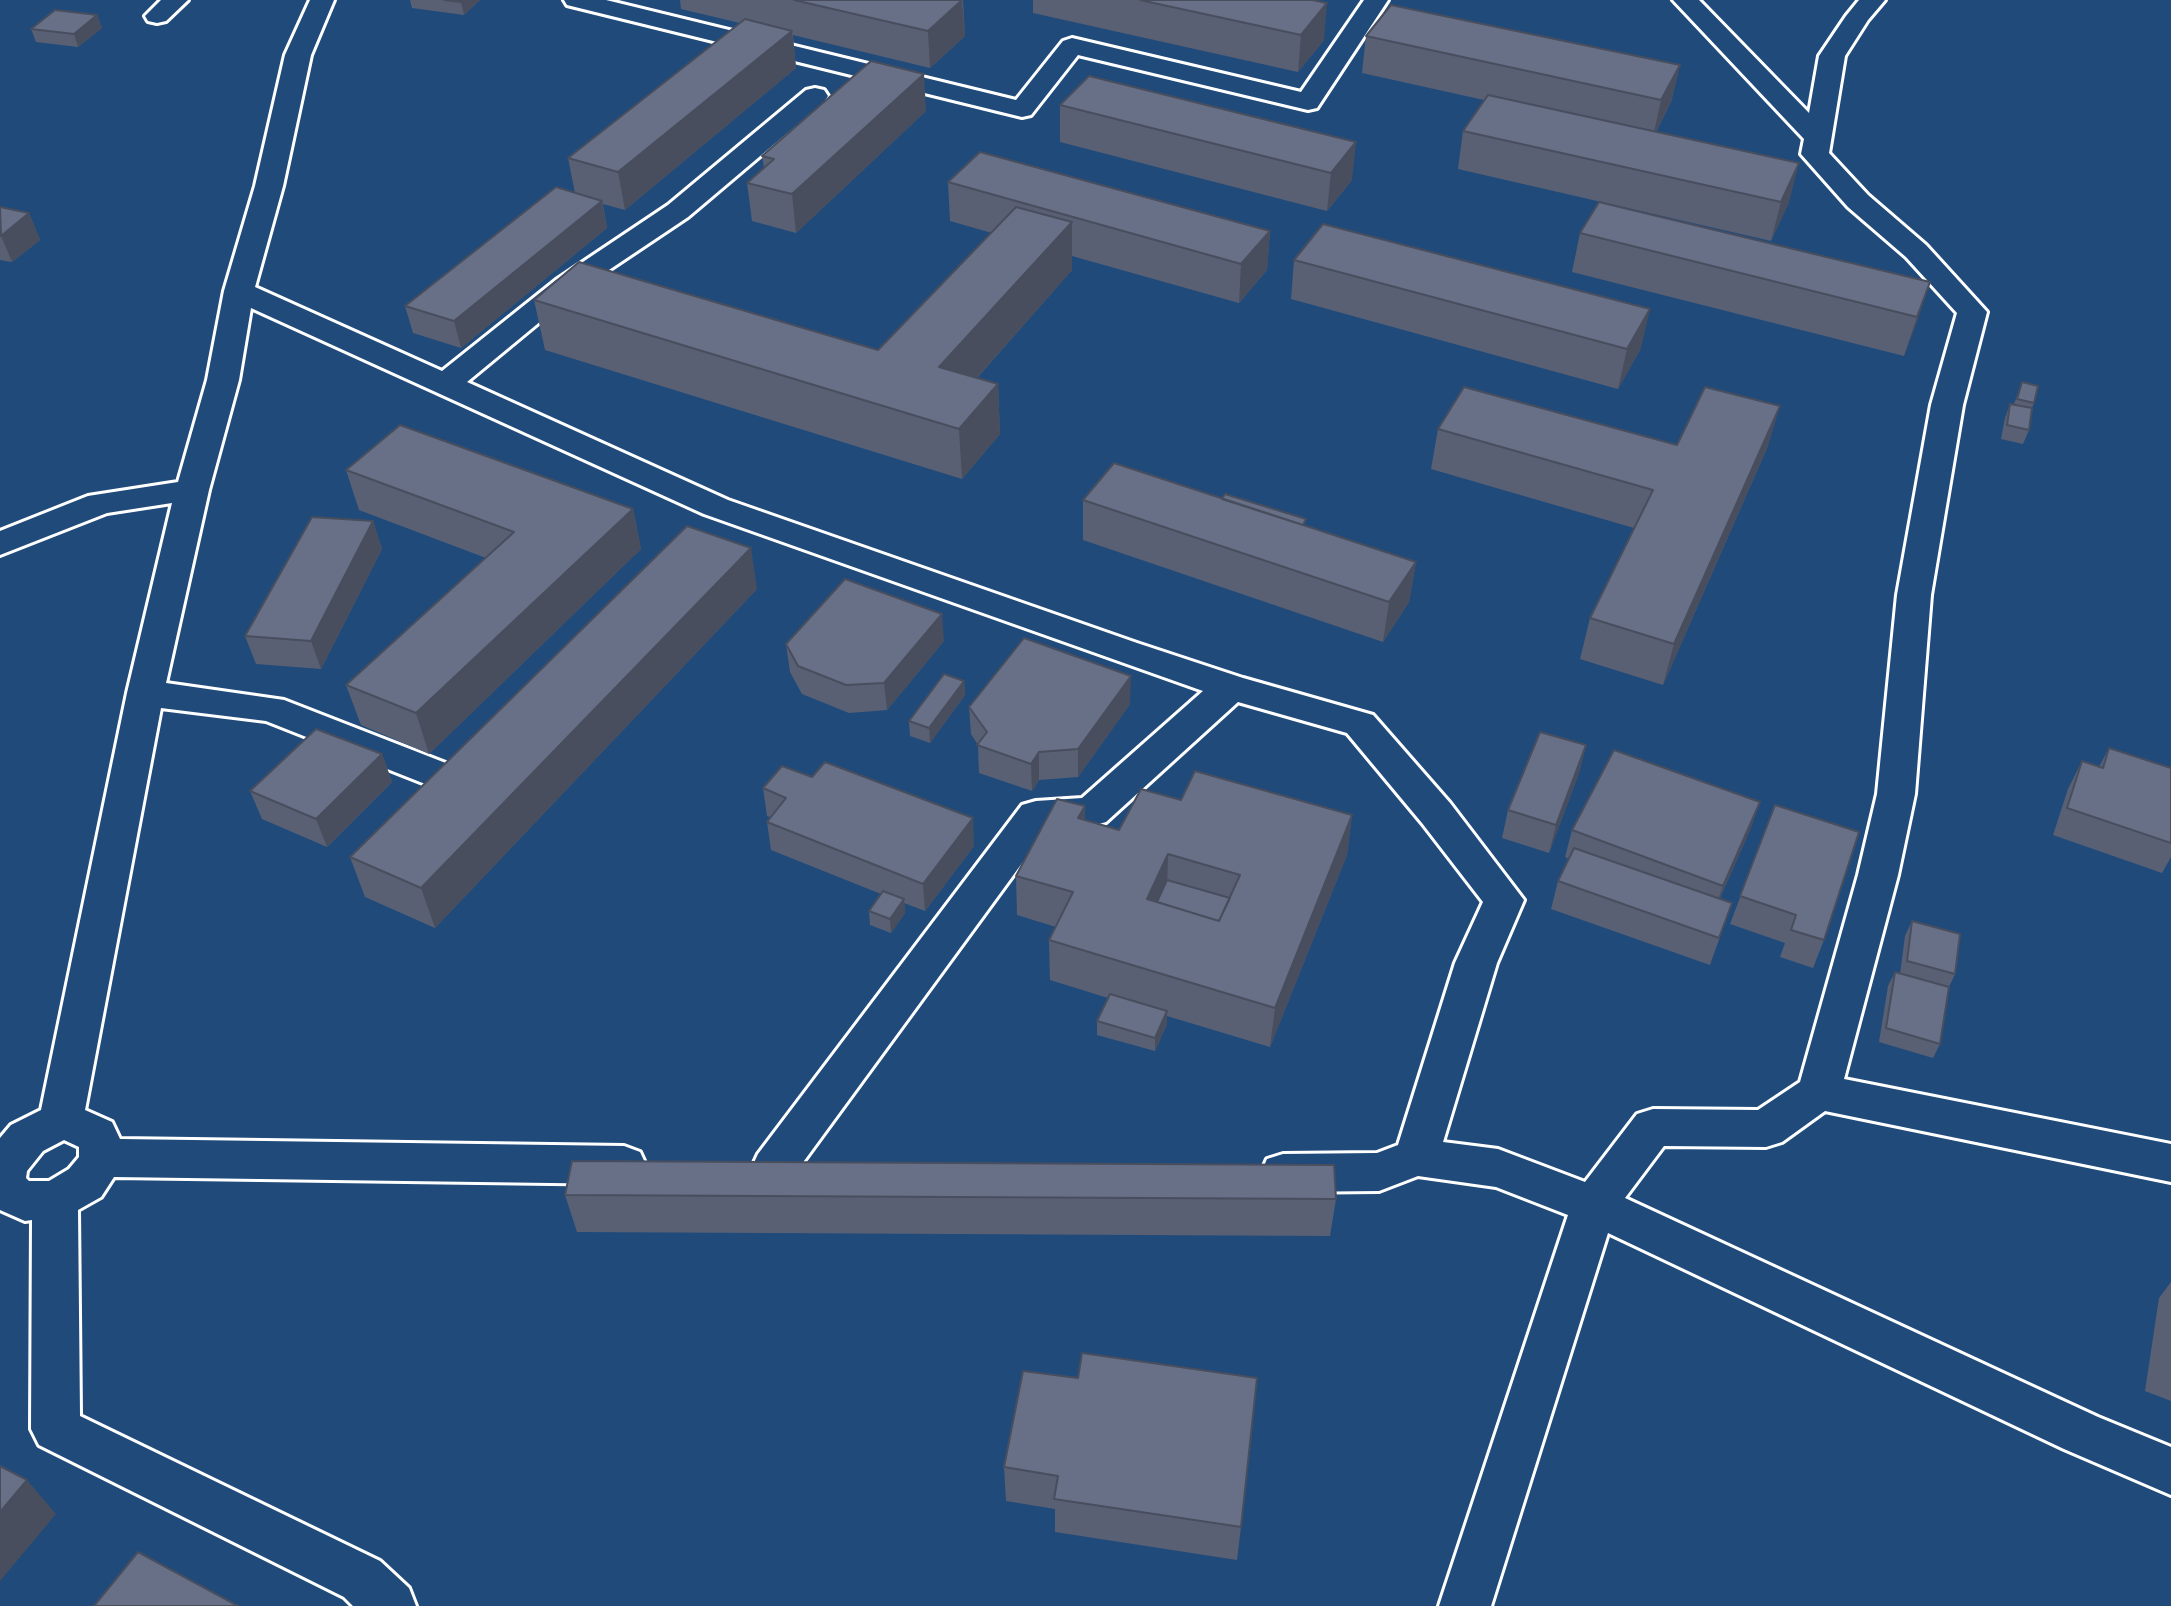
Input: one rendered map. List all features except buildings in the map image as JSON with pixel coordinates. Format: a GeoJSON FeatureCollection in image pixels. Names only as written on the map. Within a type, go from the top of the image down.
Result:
{"type":"FeatureCollection","features":[{"type":"Feature","properties":{"kind":"street"},"geometry":{"type":"LineString","coordinates":[[61,1121],[145,693],[192,490],[223,380],[239,291],[269,186],[298,55],[322,0]]}},
{"type":"Feature","properties":{"kind":"street"},"geometry":{"type":"LineString","coordinates":[[576,0],[1022,108],[1072,46],[1308,102],[1376,0]]}},
{"type":"Feature","properties":{"kind":"street"},"geometry":{"type":"LineString","coordinates":[[1685,0],[1818,138]]}},
{"type":"Feature","properties":{"kind":"street"},"geometry":{"type":"LineString","coordinates":[[1465,1606],[1594,1205],[1653,1126],[1766,1129],[1819,1092],[1878,875],[1896,794],[1914,595],[1947,405],[1972,312],[1916,251],[1858,201],[1815,154],[1832,56],[1858,16],[1873,0]]}},
{"type":"Feature","properties":{"kind":"street"},"geometry":{"type":"LineString","coordinates":[[444,385],[566,286],[678,211],[816,96]]}},
{"type":"Feature","properties":{"kind":"street"},"geometry":{"type":"LineString","coordinates":[[239,291],[716,507],[969,599],[1231,687],[1360,724],[1436,813],[1504,900],[1476,963],[1416,1157]]}},
{"type":"Feature","properties":{"kind":"street"},"geometry":{"type":"LineString","coordinates":[[0,544],[100,503],[192,490]]}},
{"type":"Feature","properties":{"kind":"street"},"geometry":{"type":"LineString","coordinates":[[687,536],[716,507]]}},
{"type":"Feature","properties":{"kind":"street"},"geometry":{"type":"LineString","coordinates":[[827,1168],[753,1167],[1036,815],[1092,812],[1231,687]]}},
{"type":"Feature","properties":{"kind":"street"},"geometry":{"type":"LineString","coordinates":[[145,693],[271,709],[457,770],[421,808]]}},
{"type":"Feature","properties":{"kind":"street"},"geometry":{"type":"LineString","coordinates":[[1819,1092],[2171,1163]]}},
{"type":"Feature","properties":{"kind":"street"},"geometry":{"type":"LineString","coordinates":[[61,1121],[85,1128],[96,1135],[101,1145],[101,1158],[85,1183],[23,1197],[5,1186],[7,1150],[61,1121]]}},
{"type":"Feature","properties":{"kind":"street"},"geometry":{"type":"LineString","coordinates":[[1242,1173],[1379,1172],[1416,1157],[1498,1168],[1594,1205],[2081,1433],[2171,1471]]}},
{"type":"Feature","properties":{"kind":"street"},"geometry":{"type":"LineString","coordinates":[[101,1158],[664,1166]]}},
{"type":"Feature","properties":{"kind":"street"},"geometry":{"type":"LineString","coordinates":[[23,1197],[56,1429],[362,1579],[390,1606]]}}]}
